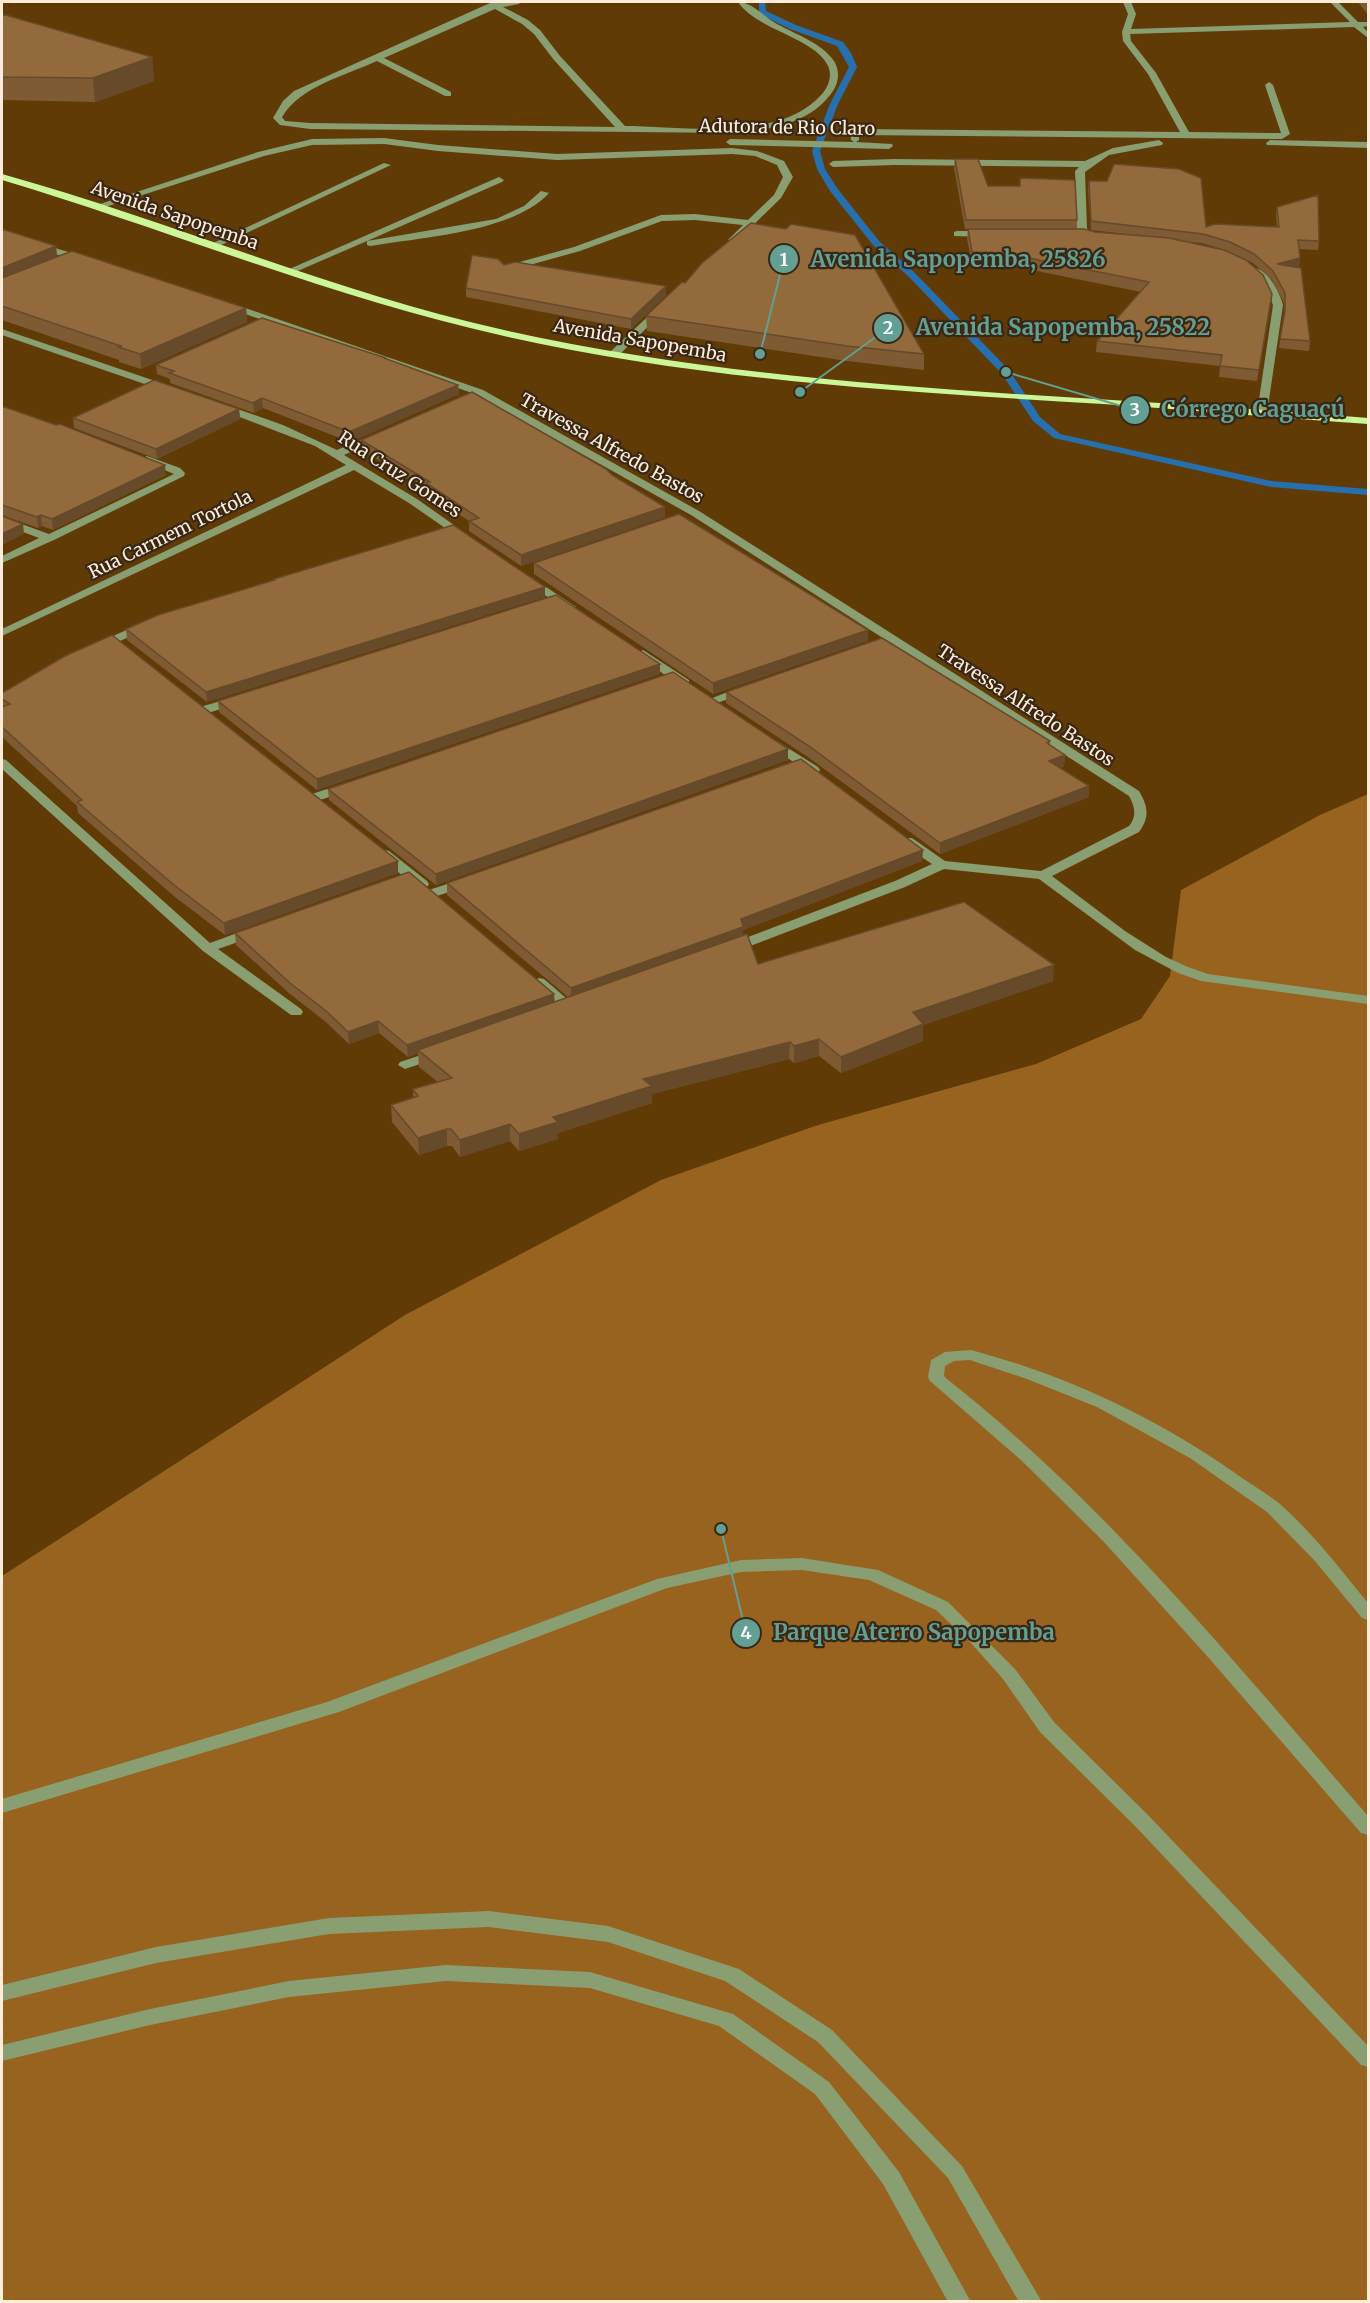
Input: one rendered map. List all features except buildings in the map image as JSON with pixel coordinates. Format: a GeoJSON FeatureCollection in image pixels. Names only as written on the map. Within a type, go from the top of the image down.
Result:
{"type":"FeatureCollection","features":[{"type":"Feature","properties":{"kind":"main road","name":"Avenida Sapopemba"},"geometry":{"type":"LineString","coordinates":[[2,177],[99,206],[379,301],[505,333],[615,353],[724,371],[958,393],[1368,421]]}},
{"type":"Feature","properties":{"kind":"street"},"geometry":{"type":"LineString","coordinates":[[484,2],[525,22],[537,32],[557,58],[622,129]]}},
{"type":"Feature","properties":{"kind":"street"},"geometry":{"type":"LineString","coordinates":[[516,2],[495,6],[297,93],[286,103],[277,118],[283,123],[301,126],[622,129],[757,154],[781,163],[788,177],[778,196],[726,247]]}},
{"type":"Feature","properties":{"kind":"street"},"geometry":{"type":"LineString","coordinates":[[99,206],[261,154],[312,142],[384,141],[438,148],[557,157],[684,141],[782,122],[801,113],[826,95],[835,80],[833,65],[823,54],[770,23],[742,2]]}},
{"type":"Feature","properties":{"kind":"street"},"geometry":{"type":"LineString","coordinates":[[1127,2],[1132,14],[1126,32],[1127,41],[1152,73],[1186,135]]}},
{"type":"Feature","properties":{"kind":"street"},"geometry":{"type":"LineString","coordinates":[[1334,2],[1368,36]]}},
{"type":"Feature","properties":{"kind":"street"},"geometry":{"type":"LineString","coordinates":[[1126,32],[1368,24]]}},
{"type":"Feature","properties":{"kind":"street"},"geometry":{"type":"LineString","coordinates":[[377,58],[448,94]]}},
{"type":"Feature","properties":{"kind":"street"},"geometry":{"type":"LineString","coordinates":[[833,164],[890,154],[944,163],[1085,164],[1124,147],[1186,135],[1285,135],[1269,85]]}},
{"type":"Feature","properties":{"kind":"street"},"geometry":{"type":"LineString","coordinates":[[356,127],[384,141]]}},
{"type":"Feature","properties":{"kind":"street"},"geometry":{"type":"LineString","coordinates":[[855,140],[854,132],[893,132],[1368,145]]}},
{"type":"Feature","properties":{"kind":"street","name":"Adutora de Rio Claro"},"geometry":{"type":"LineString","coordinates":[[696,142],[890,154]]}},
{"type":"Feature","properties":{"kind":"street"},"geometry":{"type":"LineString","coordinates":[[1084,234],[1080,171],[1085,164]]}},
{"type":"Feature","properties":{"kind":"street"},"geometry":{"type":"LineString","coordinates":[[214,245],[387,165]]}},
{"type":"Feature","properties":{"kind":"street"},"geometry":{"type":"LineString","coordinates":[[290,272],[499,180]]}},
{"type":"Feature","properties":{"kind":"street"},"geometry":{"type":"LineString","coordinates":[[352,246],[498,221],[527,208],[544,193]]}},
{"type":"Feature","properties":{"kind":"street"},"geometry":{"type":"LineString","coordinates":[[505,269],[577,249],[662,218],[695,217],[751,223]]}},
{"type":"Feature","properties":{"kind":"street"},"geometry":{"type":"LineString","coordinates":[[957,234],[1003,234]]}},
{"type":"Feature","properties":{"kind":"street"},"geometry":{"type":"LineString","coordinates":[[1073,234],[1110,239]]}},
{"type":"Feature","properties":{"kind":"street"},"geometry":{"type":"LineString","coordinates":[[2,235],[98,264]]}},
{"type":"Feature","properties":{"kind":"street"},"geometry":{"type":"LineString","coordinates":[[56,266],[77,258]]}},
{"type":"Feature","properties":{"kind":"street"},"geometry":{"type":"LineString","coordinates":[[1237,261],[1255,271],[1269,283],[1278,305],[1262,413]]}},
{"type":"Feature","properties":{"kind":"street","name":"Travessa Alfredo Bastos"},"geometry":{"type":"LineString","coordinates":[[214,301],[448,379],[690,515],[887,641],[1134,794],[1140,803],[1142,813],[1140,822],[1134,830],[1042,875]]}},
{"type":"Feature","properties":{"kind":"street"},"geometry":{"type":"LineString","coordinates":[[615,353],[666,304]]}},
{"type":"Feature","properties":{"kind":"street"},"geometry":{"type":"LineString","coordinates":[[249,327],[268,318]]}},
{"type":"Feature","properties":{"kind":"street"},"geometry":{"type":"LineString","coordinates":[[2,332],[181,393]]}},
{"type":"Feature","properties":{"kind":"street"},"geometry":{"type":"LineString","coordinates":[[136,378],[154,370]]}},
{"type":"Feature","properties":{"kind":"street","name":"Rua Cruz Gomes"},"geometry":{"type":"LineString","coordinates":[[203,401],[279,427],[337,454],[413,501],[443,528],[478,546]]}},
{"type":"Feature","properties":{"kind":"street"},"geometry":{"type":"LineString","coordinates":[[337,454],[392,430]]}},
{"type":"Feature","properties":{"kind":"street"},"geometry":{"type":"LineString","coordinates":[[2,560],[179,476],[180,472],[176,470],[133,454]]}},
{"type":"Feature","properties":{"kind":"street","name":"Rua Carmem Tortola"},"geometry":{"type":"LineString","coordinates":[[2,633],[353,466]]}},
{"type":"Feature","properties":{"kind":"street"},"geometry":{"type":"LineString","coordinates":[[2,520],[50,538]]}},
{"type":"Feature","properties":{"kind":"street"},"geometry":{"type":"LineString","coordinates":[[523,571],[553,601],[585,616]]}},
{"type":"Feature","properties":{"kind":"street"},"geometry":{"type":"LineString","coordinates":[[83,652],[120,642],[154,621]]}},
{"type":"Feature","properties":{"kind":"street"},"geometry":{"type":"LineString","coordinates":[[630,645],[707,698],[757,685]]}},
{"type":"Feature","properties":{"kind":"street"},"geometry":{"type":"LineString","coordinates":[[655,682],[674,676]]}},
{"type":"Feature","properties":{"kind":"street"},"geometry":{"type":"LineString","coordinates":[[204,710],[250,696]]}},
{"type":"Feature","properties":{"kind":"street"},"geometry":{"type":"LineString","coordinates":[[766,738],[797,764],[820,775]]}},
{"type":"Feature","properties":{"kind":"street"},"geometry":{"type":"LineString","coordinates":[[2,764],[208,948],[296,1012]]}},
{"type":"Feature","properties":{"kind":"street"},"geometry":{"type":"LineString","coordinates":[[313,798],[359,783]]}},
{"type":"Feature","properties":{"kind":"street"},"geometry":{"type":"LineString","coordinates":[[895,831],[942,865]]}},
{"type":"Feature","properties":{"kind":"street"},"geometry":{"type":"LineString","coordinates":[[375,848],[405,878],[438,897],[482,876]]}},
{"type":"Feature","properties":{"kind":"street"},"geometry":{"type":"LineString","coordinates":[[716,954],[900,884],[942,865],[1042,875],[1136,944],[1161,961],[1182,971],[1206,978],[1368,1000]]}},
{"type":"Feature","properties":{"kind":"street"},"geometry":{"type":"LineString","coordinates":[[208,948],[264,928]]}},
{"type":"Feature","properties":{"kind":"street"},"geometry":{"type":"LineString","coordinates":[[524,969],[568,1008]]}},
{"type":"Feature","properties":{"kind":"street"},"geometry":{"type":"LineString","coordinates":[[405,1065],[448,1050]]}},
{"type":"Feature","properties":{"kind":"street"},"geometry":{"type":"LineString","coordinates":[[1368,1614],[1320,1556],[1273,1508],[1196,1454],[1103,1403],[1033,1375],[971,1354],[951,1356],[937,1364],[935,1371],[941,1383],[986,1417],[1078,1503],[1237,1676],[1368,1828]]}},
{"type":"Feature","properties":{"kind":"street"},"geometry":{"type":"LineString","coordinates":[[2,1806],[333,1707],[663,1583],[751,1566],[802,1563],[872,1574],[942,1606],[976,1638],[1009,1674],[1047,1727],[1142,1821],[1368,2059]]}},
{"type":"Feature","properties":{"kind":"street"},"geometry":{"type":"LineString","coordinates":[[2,1993],[156,1955],[329,1926],[489,1919],[609,1934],[732,1976],[825,2036],[955,2172],[1031,2301]]}},
{"type":"Feature","properties":{"kind":"street"},"geometry":{"type":"LineString","coordinates":[[2,2053],[150,2017],[289,1989],[446,1973],[590,1980],[726,2020],[822,2088],[891,2178],[960,2301]]}},
{"type":"Feature","properties":{"kind":"shaded area"},"geometry":{"type":"Polygon","coordinates":[[[1368,794],[1368,2301],[2,2302],[2,1576],[405,1315],[661,1180],[818,1125],[1036,1064],[1141,1019],[1170,976],[1181,890],[1320,815],[1368,794]]]}},
{"type":"Feature","properties":{"kind":"waterway"},"geometry":{"type":"LineString","coordinates":[[762,2],[762,12],[793,27],[840,44],[853,67],[834,104],[816,151],[821,169],[833,189],[876,243],[911,274],[1006,372],[1036,419],[1057,436],[1271,484],[1368,492]]}},
{"type":"Feature","properties":{"kind":"place","name":"Avenida Sapopemba, 25826"},"geometry":{"type":"Point","coordinates":[760,354]}},
{"type":"Feature","properties":{"kind":"place","name":"Córrego Caguaçú"},"geometry":{"type":"Point","coordinates":[1006,372]}},
{"type":"Feature","properties":{"kind":"place","name":"Avenida Sapopemba, 25822"},"geometry":{"type":"Point","coordinates":[800,392]}},
{"type":"Feature","properties":{"kind":"place","name":"Parque Aterro Sapopemba"},"geometry":{"type":"Point","coordinates":[721,1529]}}]}
